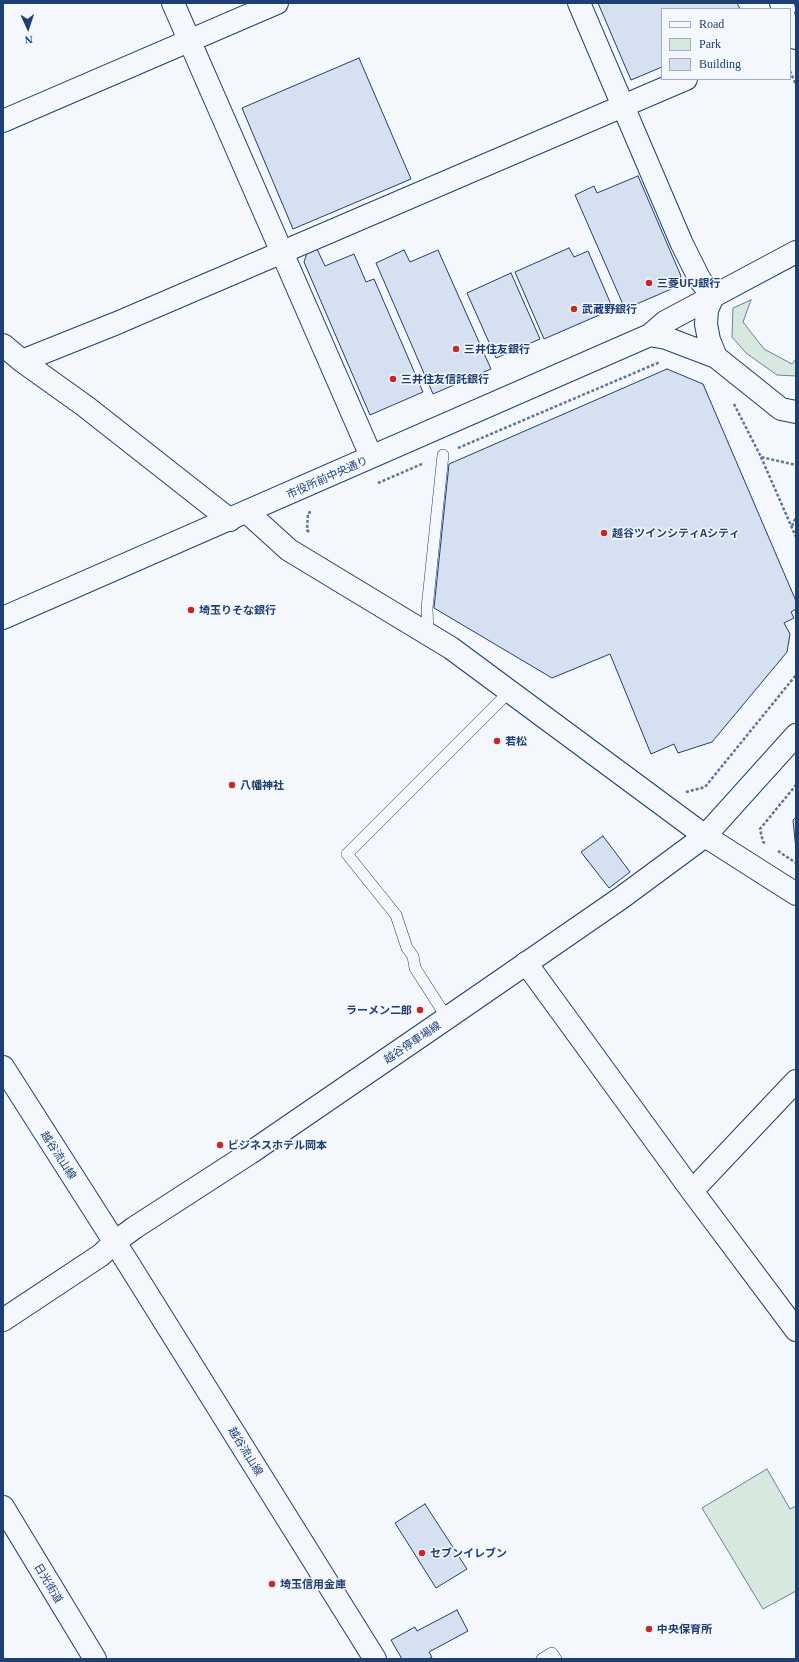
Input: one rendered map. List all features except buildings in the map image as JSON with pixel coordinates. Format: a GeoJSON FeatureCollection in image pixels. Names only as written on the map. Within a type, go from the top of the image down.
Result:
{"type":"FeatureCollection","features":[{"type":"Feature","properties":{"kind":"street"},"geometry":{"type":"LineString","coordinates":[[173,3],[371,456]]}},
{"type":"Feature","properties":{"kind":"street"},"geometry":{"type":"LineString","coordinates":[[3,121],[276,3]]}},
{"type":"Feature","properties":{"kind":"street"},"geometry":{"type":"LineString","coordinates":[[579,3],[682,244],[700,280],[713,296],[707,310],[706,324],[709,340],[716,358]]}},
{"type":"Feature","properties":{"kind":"street"},"geometry":{"type":"LineString","coordinates":[[22,361],[117,322],[684,80]]}},
{"type":"Feature","properties":{"kind":"street","name":"市役所前中央通り"},"geometry":{"type":"LineString","coordinates":[[3,618],[650,335],[665,322],[796,252]]}},
{"type":"Feature","properties":{"kind":"street"},"geometry":{"type":"LineString","coordinates":[[650,335],[666,338],[716,358],[781,409],[796,412]]}},
{"type":"Feature","properties":{"kind":"street"},"geometry":{"type":"LineString","coordinates":[[3,345],[22,361],[238,516],[289,550],[451,648],[705,836],[796,894]]}},
{"type":"Feature","properties":{"kind":"street","name":"越谷停車場線"},"geometry":{"type":"LineString","coordinates":[[116,1242],[134,1228],[250,1153],[447,1018],[620,898],[705,836],[796,735]]}},
{"type":"Feature","properties":{"kind":"street"},"geometry":{"type":"LineString","coordinates":[[526,963],[692,1191],[796,1330]]}},
{"type":"Feature","properties":{"kind":"street","name":"越谷流山線"},"geometry":{"type":"LineString","coordinates":[[3,1067],[116,1242],[375,1659]]}},
{"type":"Feature","properties":{"kind":"street"},"geometry":{"type":"LineString","coordinates":[[692,1191],[796,1081]]}},
{"type":"Feature","properties":{"kind":"street"},"geometry":{"type":"LineString","coordinates":[[3,1320],[101,1255],[116,1242]]}},
{"type":"Feature","properties":{"kind":"street","name":"日光街道"},"geometry":{"type":"LineString","coordinates":[[3,1507],[95,1659]]}},
{"type":"Feature","properties":{"kind":"lane"},"geometry":{"type":"LineString","coordinates":[[428,634],[427,608],[442,455]]}},
{"type":"Feature","properties":{"kind":"lane"},"geometry":{"type":"LineString","coordinates":[[447,1018],[415,968],[413,956],[407,948],[396,915],[347,854],[510,691]]}},
{"type":"Feature","properties":{"kind":"lane"},"geometry":{"type":"LineString","coordinates":[[542,1659],[552,1653],[556,1659]]}},
{"type":"Feature","properties":{"kind":"path"},"geometry":{"type":"LineString","coordinates":[[791,72],[796,85]]}},
{"type":"Feature","properties":{"kind":"path"},"geometry":{"type":"LineString","coordinates":[[372,485],[661,361]]}},
{"type":"Feature","properties":{"kind":"path"},"geometry":{"type":"LineString","coordinates":[[732,398],[761,457],[796,537]]}},
{"type":"Feature","properties":{"kind":"path"},"geometry":{"type":"LineString","coordinates":[[761,457],[796,465]]}},
{"type":"Feature","properties":{"kind":"path"},"geometry":{"type":"LineString","coordinates":[[313,534],[307,530],[308,513],[315,510]]}},
{"type":"Feature","properties":{"kind":"path"},"geometry":{"type":"LineString","coordinates":[[791,526],[796,517]]}},
{"type":"Feature","properties":{"kind":"path"},"geometry":{"type":"LineString","coordinates":[[685,792],[705,786],[796,675]]}},
{"type":"Feature","properties":{"kind":"path"},"geometry":{"type":"LineString","coordinates":[[769,846],[763,842],[760,829],[796,785]]}},
{"type":"Feature","properties":{"kind":"path"},"geometry":{"type":"LineString","coordinates":[[776,850],[796,863]]}},
{"type":"Feature","properties":{"kind":"green space"},"geometry":{"type":"Polygon","coordinates":[[[751,300],[743,322],[764,349],[792,364],[796,359],[796,376],[777,375],[746,353],[732,337],[733,308],[751,300]]]}},
{"type":"Feature","properties":{"kind":"green space"},"geometry":{"type":"Polygon","coordinates":[[[767,1469],[790,1509],[796,1506],[796,1591],[763,1609],[702,1508],[767,1469]]]}},
{"type":"Feature","properties":{"kind":"place","name":"三菱UFJ銀行"},"geometry":{"type":"Point","coordinates":[649,283]}},
{"type":"Feature","properties":{"kind":"place","name":"武蔵野銀行"},"geometry":{"type":"Point","coordinates":[574,309]}},
{"type":"Feature","properties":{"kind":"place","name":"三井住友銀行"},"geometry":{"type":"Point","coordinates":[456,349]}},
{"type":"Feature","properties":{"kind":"place","name":"三井住友信託銀行"},"geometry":{"type":"Point","coordinates":[393,379]}},
{"type":"Feature","properties":{"kind":"place","name":"越谷ツインシティAシティ"},"geometry":{"type":"Point","coordinates":[604,533]}},
{"type":"Feature","properties":{"kind":"place","name":"埼玉りそな銀行"},"geometry":{"type":"Point","coordinates":[191,610]}},
{"type":"Feature","properties":{"kind":"place","name":"若松"},"geometry":{"type":"Point","coordinates":[497,741]}},
{"type":"Feature","properties":{"kind":"place","name":"八幡神社"},"geometry":{"type":"Point","coordinates":[232,785]}},
{"type":"Feature","properties":{"kind":"place","name":"ラーメン二郎"},"geometry":{"type":"Point","coordinates":[420,1010]}},
{"type":"Feature","properties":{"kind":"place","name":"ビジネスホテル岡本"},"geometry":{"type":"Point","coordinates":[220,1145]}},
{"type":"Feature","properties":{"kind":"place","name":"セブンイレブン"},"geometry":{"type":"Point","coordinates":[422,1553]}},
{"type":"Feature","properties":{"kind":"place","name":"埼玉信用金庫"},"geometry":{"type":"Point","coordinates":[272,1584]}},
{"type":"Feature","properties":{"kind":"place","name":"中央保育所"},"geometry":{"type":"Point","coordinates":[649,1629]}}]}
